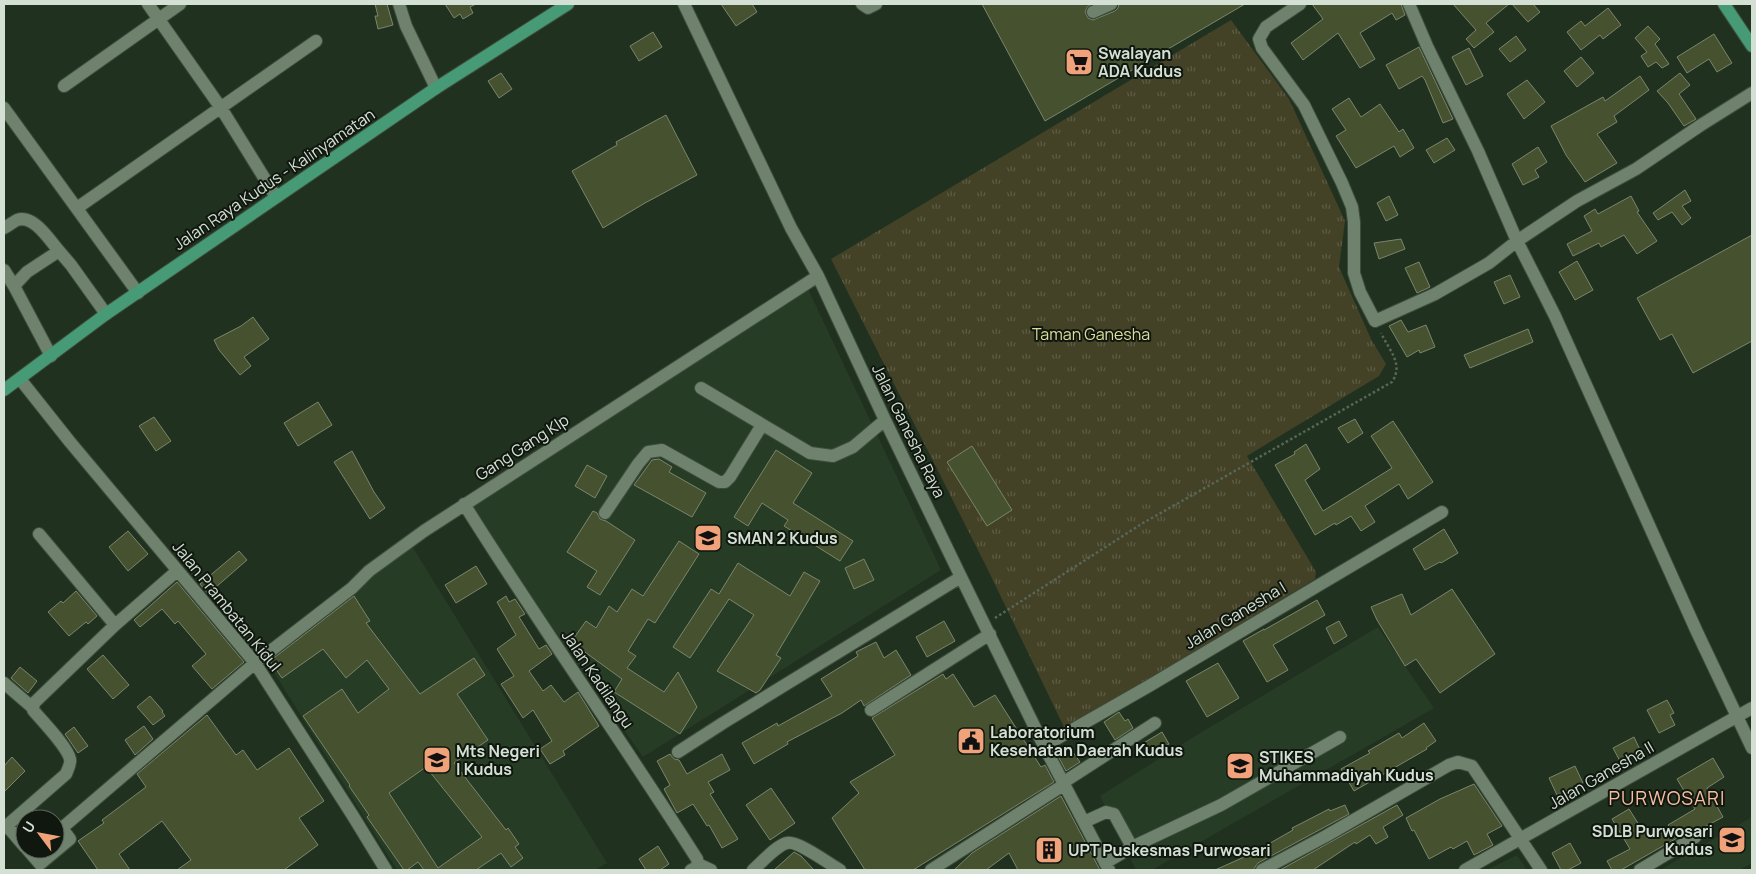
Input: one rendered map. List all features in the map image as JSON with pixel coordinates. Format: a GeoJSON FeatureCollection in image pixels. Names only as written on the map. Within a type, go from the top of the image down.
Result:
{"type":"FeatureCollection","features":[{"type":"Feature","properties":{"kind":"main road"},"geometry":{"type":"LineString","coordinates":[[1724,4],[1752,46]]}},
{"type":"Feature","properties":{"kind":"main road","name":"Jalan Raya Kudus - Kalinyamatan"},"geometry":{"type":"LineString","coordinates":[[4,390],[106,314],[276,197],[436,88],[565,5]]}},
{"type":"Feature","properties":{"kind":"street"},"geometry":{"type":"LineString","coordinates":[[148,4],[221,108],[276,197]]}},
{"type":"Feature","properties":{"kind":"street"},"geometry":{"type":"LineString","coordinates":[[64,86],[180,4]]}},
{"type":"Feature","properties":{"kind":"street"},"geometry":{"type":"LineString","coordinates":[[399,4],[406,26],[436,88]]}},
{"type":"Feature","properties":{"kind":"street","name":"Jalan Ganesha Raya"},"geometry":{"type":"LineString","coordinates":[[684,4],[791,228],[818,276],[961,577],[1044,746],[1107,866]]}},
{"type":"Feature","properties":{"kind":"street"},"geometry":{"type":"LineString","coordinates":[[862,4],[868,8],[876,4]]}},
{"type":"Feature","properties":{"kind":"street"},"geometry":{"type":"LineString","coordinates":[[1093,12],[1110,4]]}},
{"type":"Feature","properties":{"kind":"street"},"geometry":{"type":"LineString","coordinates":[[1300,4],[1266,27],[1259,38],[1262,48],[1304,105],[1328,151],[1352,207],[1354,222],[1354,273],[1360,292],[1375,321],[1452,284],[1489,263],[1517,241],[1577,201],[1636,169],[1752,93]]}},
{"type":"Feature","properties":{"kind":"street"},"geometry":{"type":"LineString","coordinates":[[1409,4],[1478,151],[1517,241],[1555,316],[1696,632],[1752,748]]}},
{"type":"Feature","properties":{"kind":"street"},"geometry":{"type":"LineString","coordinates":[[77,208],[316,41]]}},
{"type":"Feature","properties":{"kind":"street"},"geometry":{"type":"LineString","coordinates":[[4,108],[138,293]]}},
{"type":"Feature","properties":{"kind":"street"},"geometry":{"type":"LineString","coordinates":[[4,228],[18,220],[34,222],[71,265],[106,314]]}},
{"type":"Feature","properties":{"kind":"street"},"geometry":{"type":"LineString","coordinates":[[14,286],[27,272],[59,251]]}},
{"type":"Feature","properties":{"kind":"street"},"geometry":{"type":"LineString","coordinates":[[4,270],[51,356]]}},
{"type":"Feature","properties":{"kind":"street","name":"Gang Gang Klp"},"geometry":{"type":"LineString","coordinates":[[65,825],[256,663],[357,584],[369,571],[464,504],[818,276]]}},
{"type":"Feature","properties":{"kind":"street","name":"Jalan Prambatan Kidul"},"geometry":{"type":"LineString","coordinates":[[20,379],[177,571],[256,663],[386,870]]}},
{"type":"Feature","properties":{"kind":"street"},"geometry":{"type":"LineString","coordinates":[[702,388],[810,453],[833,456],[854,447],[885,420]]}},
{"type":"Feature","properties":{"kind":"street"},"geometry":{"type":"LineString","coordinates":[[605,513],[648,452],[662,450],[711,478],[725,482],[762,425]]}},
{"type":"Feature","properties":{"kind":"street","name":"Jalan Kadilangu"},"geometry":{"type":"LineString","coordinates":[[464,504],[509,577],[643,773],[697,859],[694,867]]}},
{"type":"Feature","properties":{"kind":"street","name":"Jalan Ganesha I"},"geometry":{"type":"LineString","coordinates":[[1044,746],[1442,512]]}},
{"type":"Feature","properties":{"kind":"street"},"geometry":{"type":"LineString","coordinates":[[39,534],[115,625]]}},
{"type":"Feature","properties":{"kind":"street"},"geometry":{"type":"LineString","coordinates":[[33,708],[37,699],[115,625],[177,571]]}},
{"type":"Feature","properties":{"kind":"street"},"geometry":{"type":"LineString","coordinates":[[678,752],[961,577]]}},
{"type":"Feature","properties":{"kind":"street"},"geometry":{"type":"LineString","coordinates":[[870,710],[988,629]]}},
{"type":"Feature","properties":{"kind":"street"},"geometry":{"type":"LineString","coordinates":[[4,683],[33,708],[66,751],[70,760],[66,774],[5,827],[15,837]]}},
{"type":"Feature","properties":{"kind":"street","name":"Jalan Ganesha II"},"geometry":{"type":"LineString","coordinates":[[1465,870],[1752,708]]}},
{"type":"Feature","properties":{"kind":"street"},"geometry":{"type":"LineString","coordinates":[[930,870],[1155,723]]}},
{"type":"Feature","properties":{"kind":"street"},"geometry":{"type":"LineString","coordinates":[[1107,866],[1132,847],[1221,805],[1340,736]]}},
{"type":"Feature","properties":{"kind":"street"},"geometry":{"type":"LineString","coordinates":[[1262,870],[1326,836],[1449,765],[1458,762],[1472,766],[1541,870]]}},
{"type":"Feature","properties":{"kind":"street"},"geometry":{"type":"LineString","coordinates":[[1084,822],[1106,812],[1114,814],[1132,847]]}},
{"type":"Feature","properties":{"kind":"street","name":"Gang Gang Klp"},"geometry":{"type":"LineString","coordinates":[[65,832],[70,839],[65,843]]}},
{"type":"Feature","properties":{"kind":"street"},"geometry":{"type":"LineString","coordinates":[[1640,870],[1695,837]]}},
{"type":"Feature","properties":{"kind":"street"},"geometry":{"type":"LineString","coordinates":[[753,870],[788,842],[803,848],[840,870]]}},
{"type":"Feature","properties":{"kind":"street","name":"Gang Gang Klp"},"geometry":{"type":"LineString","coordinates":[[36,859],[40,864],[46,859]]}},
{"type":"Feature","properties":{"kind":"street"},"geometry":{"type":"LineString","coordinates":[[694,867],[711,870]]}},
{"type":"Feature","properties":{"kind":"path"},"geometry":{"type":"LineString","coordinates":[[988,629],[1143,523],[1392,382],[1397,374],[1397,364],[1375,321]]}},
{"type":"Feature","properties":{"kind":"shaded area","name":"SMAN 2 Kudus"},"geometry":{"type":"Polygon","coordinates":[[[808,289],[941,570],[643,757],[467,506],[808,289]]]}},
{"type":"Feature","properties":{"kind":"shaded area","name":"Mts Negeri I Kudus"},"geometry":{"type":"Polygon","coordinates":[[[412,546],[607,863],[595,870],[397,870],[265,658],[412,546]]]}},
{"type":"Feature","properties":{"kind":"shaded area","name":"STIKES Muhammadiyah Kudus"},"geometry":{"type":"Polygon","coordinates":[[[1378,627],[1434,708],[1152,870],[1136,870],[1100,796],[1195,736],[1378,627]]]}},
{"type":"Feature","properties":{"kind":"shaded area","name":"SDLB Purwosari Kudus"},"geometry":{"type":"Polygon","coordinates":[[[1752,817],[1752,863],[1739,870],[1660,870],[1752,817]]]}},
{"type":"Feature","properties":{"kind":"shaded area"},"geometry":{"type":"Polygon","coordinates":[[[1517,855],[1527,870],[1487,870],[1517,855]]]}},
{"type":"Feature","properties":{"kind":"green space","name":"Taman Ganesha"},"geometry":{"type":"Polygon","coordinates":[[[1231,20],[1289,99],[1345,221],[1339,267],[1371,339],[1386,364],[1379,376],[1247,456],[1316,572],[1315,579],[1065,729],[986,566],[831,259],[1231,20]]]}},
{"type":"Feature","properties":{"kind":"building"},"geometry":{"type":"Polygon","coordinates":[[[375,4],[387,4],[393,25],[378,29],[375,16],[378,16],[375,4]]]}},
{"type":"Feature","properties":{"kind":"building"},"geometry":{"type":"Polygon","coordinates":[[[445,4],[476,4],[470,7],[473,13],[463,19],[460,14],[454,18],[445,4]]]}},
{"type":"Feature","properties":{"kind":"building"},"geometry":{"type":"Polygon","coordinates":[[[721,4],[752,4],[757,12],[736,26],[721,4]]]}},
{"type":"Feature","properties":{"kind":"building","name":"Swalayan ADA Kudus"},"geometry":{"type":"Polygon","coordinates":[[[982,4],[1092,4],[1087,7],[1085,12],[1088,18],[1093,20],[1115,11],[1119,4],[1245,4],[1045,121],[982,4]]]}},
{"type":"Feature","properties":{"kind":"building"},"geometry":{"type":"Polygon","coordinates":[[[1312,4],[1401,4],[1405,15],[1396,20],[1392,13],[1360,33],[1375,59],[1360,68],[1338,33],[1303,60],[1291,43],[1323,19],[1312,4]]]}},
{"type":"Feature","properties":{"kind":"building"},"geometry":{"type":"Polygon","coordinates":[[[1453,4],[1509,4],[1486,23],[1494,32],[1474,48],[1466,39],[1476,30],[1453,4]]]}},
{"type":"Feature","properties":{"kind":"building"},"geometry":{"type":"Polygon","coordinates":[[[1512,4],[1533,4],[1540,12],[1528,22],[1512,4]]]}},
{"type":"Feature","properties":{"kind":"building"},"geometry":{"type":"Polygon","coordinates":[[[1608,8],[1621,25],[1603,39],[1600,35],[1581,50],[1567,32],[1581,21],[1585,26],[1608,8]]]}},
{"type":"Feature","properties":{"kind":"building"},"geometry":{"type":"Polygon","coordinates":[[[1648,26],[1660,39],[1655,44],[1669,64],[1662,68],[1656,62],[1648,67],[1641,56],[1647,52],[1635,38],[1648,26]]]}},
{"type":"Feature","properties":{"kind":"building"},"geometry":{"type":"Polygon","coordinates":[[[653,32],[662,47],[639,61],[630,46],[653,32]]]}},
{"type":"Feature","properties":{"kind":"building"},"geometry":{"type":"Polygon","coordinates":[[[1714,34],[1732,63],[1717,72],[1709,59],[1687,73],[1677,57],[1714,34]]]}},
{"type":"Feature","properties":{"kind":"building"},"geometry":{"type":"Polygon","coordinates":[[[1516,36],[1526,50],[1510,62],[1499,49],[1516,36]]]}},
{"type":"Feature","properties":{"kind":"building"},"geometry":{"type":"Polygon","coordinates":[[[1419,47],[1453,119],[1443,123],[1422,76],[1399,89],[1386,65],[1419,47]]]}},
{"type":"Feature","properties":{"kind":"building"},"geometry":{"type":"Polygon","coordinates":[[[1469,48],[1483,76],[1466,85],[1452,57],[1469,48]]]}},
{"type":"Feature","properties":{"kind":"building"},"geometry":{"type":"Polygon","coordinates":[[[1581,57],[1594,73],[1577,87],[1564,71],[1581,57]]]}},
{"type":"Feature","properties":{"kind":"building"},"geometry":{"type":"Polygon","coordinates":[[[501,73],[512,89],[499,98],[488,81],[501,73]]]}},
{"type":"Feature","properties":{"kind":"building"},"geometry":{"type":"Polygon","coordinates":[[[1680,73],[1690,85],[1679,94],[1696,119],[1684,126],[1657,91],[1680,73]]]}},
{"type":"Feature","properties":{"kind":"building"},"geometry":{"type":"Polygon","coordinates":[[[1640,76],[1649,90],[1614,116],[1617,122],[1597,134],[1617,163],[1585,182],[1566,155],[1551,126],[1603,97],[1605,101],[1640,76]]]}},
{"type":"Feature","properties":{"kind":"building"},"geometry":{"type":"Polygon","coordinates":[[[1527,80],[1545,102],[1524,119],[1507,94],[1527,80]]]}},
{"type":"Feature","properties":{"kind":"building"},"geometry":{"type":"Polygon","coordinates":[[[1349,98],[1361,117],[1380,104],[1399,132],[1403,129],[1414,148],[1400,157],[1394,146],[1356,168],[1336,136],[1346,130],[1332,109],[1349,98]]]}},
{"type":"Feature","properties":{"kind":"building"},"geometry":{"type":"Polygon","coordinates":[[[666,115],[697,175],[603,228],[572,171],[617,145],[616,142],[666,115]]]}},
{"type":"Feature","properties":{"kind":"building"},"geometry":{"type":"Polygon","coordinates":[[[1447,138],[1455,150],[1434,163],[1426,150],[1447,138]]]}},
{"type":"Feature","properties":{"kind":"building"},"geometry":{"type":"Polygon","coordinates":[[[1538,147],[1547,162],[1535,170],[1539,177],[1523,185],[1512,164],[1538,147]]]}},
{"type":"Feature","properties":{"kind":"building"},"geometry":{"type":"Polygon","coordinates":[[[1685,190],[1691,201],[1682,206],[1691,218],[1682,225],[1672,212],[1658,220],[1653,213],[1685,190]]]}},
{"type":"Feature","properties":{"kind":"building"},"geometry":{"type":"Polygon","coordinates":[[[1389,196],[1398,215],[1386,221],[1377,203],[1389,196]]]}},
{"type":"Feature","properties":{"kind":"building"},"geometry":{"type":"Polygon","coordinates":[[[1631,196],[1639,211],[1637,212],[1657,241],[1637,254],[1624,235],[1601,247],[1599,243],[1573,256],[1567,244],[1592,231],[1584,216],[1595,209],[1598,214],[1631,196]]]}},
{"type":"Feature","properties":{"kind":"building"},"geometry":{"type":"Polygon","coordinates":[[[1752,235],[1752,341],[1693,373],[1672,334],[1660,340],[1637,298],[1752,235]]]}},
{"type":"Feature","properties":{"kind":"building"},"geometry":{"type":"Polygon","coordinates":[[[1401,239],[1405,249],[1379,259],[1374,243],[1401,239]]]}},
{"type":"Feature","properties":{"kind":"building"},"geometry":{"type":"Polygon","coordinates":[[[1577,261],[1593,290],[1575,300],[1559,272],[1577,261]]]}},
{"type":"Feature","properties":{"kind":"building"},"geometry":{"type":"Polygon","coordinates":[[[1419,262],[1430,287],[1417,293],[1405,268],[1419,262]]]}},
{"type":"Feature","properties":{"kind":"building"},"geometry":{"type":"Polygon","coordinates":[[[1510,275],[1520,297],[1504,304],[1494,282],[1510,275]]]}},
{"type":"Feature","properties":{"kind":"building"},"geometry":{"type":"Polygon","coordinates":[[[253,317],[269,339],[244,357],[251,366],[240,375],[219,350],[214,340],[241,326],[253,317]]]}},
{"type":"Feature","properties":{"kind":"building"},"geometry":{"type":"Polygon","coordinates":[[[1401,320],[1408,332],[1426,325],[1435,347],[1420,353],[1419,350],[1407,357],[1389,326],[1401,320]]]}},
{"type":"Feature","properties":{"kind":"building"},"geometry":{"type":"Polygon","coordinates":[[[1528,329],[1533,342],[1470,368],[1464,355],[1528,329]]]}},
{"type":"Feature","properties":{"kind":"building"},"geometry":{"type":"Polygon","coordinates":[[[318,402],[332,425],[298,446],[284,423],[318,402]]]}},
{"type":"Feature","properties":{"kind":"building"},"geometry":{"type":"Polygon","coordinates":[[[154,417],[171,441],[156,451],[139,426],[154,417]]]}},
{"type":"Feature","properties":{"kind":"building"},"geometry":{"type":"Polygon","coordinates":[[[1355,419],[1363,433],[1348,443],[1338,428],[1355,419]]]}},
{"type":"Feature","properties":{"kind":"building"},"geometry":{"type":"Polygon","coordinates":[[[1393,421],[1433,482],[1408,499],[1399,484],[1365,506],[1375,522],[1361,531],[1351,516],[1315,535],[1275,465],[1295,454],[1294,452],[1306,444],[1320,469],[1305,480],[1323,511],[1392,468],[1371,436],[1393,421]]]}},
{"type":"Feature","properties":{"kind":"building"},"geometry":{"type":"Polygon","coordinates":[[[972,446],[1012,510],[987,526],[947,462],[972,446]]]}},
{"type":"Feature","properties":{"kind":"building"},"geometry":{"type":"Polygon","coordinates":[[[776,450],[812,473],[793,503],[853,541],[840,561],[784,526],[788,520],[762,503],[748,526],[734,517],[776,450]]]}},
{"type":"Feature","properties":{"kind":"building"},"geometry":{"type":"Polygon","coordinates":[[[352,451],[374,492],[385,508],[370,519],[334,462],[352,451]]]}},
{"type":"Feature","properties":{"kind":"building"},"geometry":{"type":"Polygon","coordinates":[[[659,459],[672,467],[669,472],[706,493],[692,517],[634,485],[652,460],[659,459]]]}},
{"type":"Feature","properties":{"kind":"building"},"geometry":{"type":"Polygon","coordinates":[[[587,465],[607,476],[595,498],[575,486],[587,465]]]}},
{"type":"Feature","properties":{"kind":"building"},"geometry":{"type":"Polygon","coordinates":[[[593,511],[597,513],[600,519],[635,540],[600,595],[587,587],[597,571],[567,552],[593,511]]]}},
{"type":"Feature","properties":{"kind":"building"},"geometry":{"type":"Polygon","coordinates":[[[1444,529],[1458,553],[1425,570],[1413,549],[1444,529]]]}},
{"type":"Feature","properties":{"kind":"building"},"geometry":{"type":"Polygon","coordinates":[[[128,531],[148,554],[128,571],[109,547],[128,531]]]}},
{"type":"Feature","properties":{"kind":"building"},"geometry":{"type":"Polygon","coordinates":[[[679,541],[699,554],[655,623],[648,619],[628,651],[636,656],[627,668],[664,692],[678,672],[697,707],[680,734],[614,692],[622,679],[571,642],[586,621],[596,628],[609,606],[617,612],[632,589],[643,596],[679,541]]]}},
{"type":"Feature","properties":{"kind":"building"},"geometry":{"type":"Polygon","coordinates":[[[239,551],[247,560],[208,594],[200,584],[239,551]]]}},
{"type":"Feature","properties":{"kind":"building"},"geometry":{"type":"Polygon","coordinates":[[[864,559],[874,580],[854,589],[845,568],[864,559]]]}},
{"type":"Feature","properties":{"kind":"building"},"geometry":{"type":"Polygon","coordinates":[[[738,563],[790,596],[804,572],[820,581],[776,655],[781,658],[760,690],[756,693],[717,671],[754,615],[729,599],[690,658],[673,647],[711,589],[719,594],[738,563]]]}},
{"type":"Feature","properties":{"kind":"building"},"geometry":{"type":"Polygon","coordinates":[[[476,566],[487,584],[456,603],[445,585],[476,566]]]}},
{"type":"Feature","properties":{"kind":"building"},"geometry":{"type":"Polygon","coordinates":[[[177,582],[244,662],[212,689],[192,666],[206,654],[178,621],[175,624],[162,609],[140,627],[134,620],[177,582]]]}},
{"type":"Feature","properties":{"kind":"building"},"geometry":{"type":"Polygon","coordinates":[[[1452,589],[1495,654],[1440,693],[1416,659],[1405,666],[1371,607],[1402,594],[1411,615],[1452,589]]]}},
{"type":"Feature","properties":{"kind":"building"},"geometry":{"type":"Polygon","coordinates":[[[76,591],[97,616],[88,624],[86,622],[69,636],[48,612],[61,601],[63,603],[76,591]]]}},
{"type":"Feature","properties":{"kind":"building"},"geometry":{"type":"Polygon","coordinates":[[[354,596],[370,621],[366,623],[420,694],[474,658],[485,675],[457,694],[488,740],[454,763],[506,830],[508,828],[519,844],[515,847],[523,858],[511,867],[501,853],[476,870],[424,870],[418,862],[404,870],[367,817],[369,815],[350,785],[303,716],[342,689],[358,713],[389,689],[367,660],[346,678],[323,649],[282,678],[270,661],[354,596]],[[426,767],[389,793],[438,868],[482,837],[426,767]]]}},
{"type":"Feature","properties":{"kind":"building"},"geometry":{"type":"Polygon","coordinates":[[[506,596],[509,602],[515,599],[525,614],[519,617],[539,649],[546,645],[552,654],[529,671],[543,691],[551,685],[564,702],[578,692],[599,726],[563,751],[565,755],[550,764],[540,749],[552,741],[533,710],[523,718],[501,684],[514,676],[497,649],[516,635],[497,602],[506,596]]]}},
{"type":"Feature","properties":{"kind":"building"},"geometry":{"type":"Polygon","coordinates":[[[1317,600],[1325,615],[1273,645],[1288,670],[1267,682],[1243,641],[1317,600]]]}},
{"type":"Feature","properties":{"kind":"building"},"geometry":{"type":"Polygon","coordinates":[[[944,621],[955,641],[927,657],[916,637],[944,621]]]}},
{"type":"Feature","properties":{"kind":"building"},"geometry":{"type":"Polygon","coordinates":[[[1339,621],[1347,636],[1334,644],[1326,628],[1339,621]]]}},
{"type":"Feature","properties":{"kind":"building"},"geometry":{"type":"Polygon","coordinates":[[[876,642],[884,658],[896,650],[911,675],[864,706],[861,700],[842,713],[787,742],[788,744],[754,764],[742,743],[777,723],[778,726],[832,696],[821,679],[858,656],[856,652],[876,642]]]}},
{"type":"Feature","properties":{"kind":"building"},"geometry":{"type":"Polygon","coordinates":[[[103,655],[129,685],[113,699],[87,669],[103,655]]]}},
{"type":"Feature","properties":{"kind":"building"},"geometry":{"type":"Polygon","coordinates":[[[1218,663],[1239,698],[1207,717],[1186,681],[1218,663]]]}},
{"type":"Feature","properties":{"kind":"building"},"geometry":{"type":"Polygon","coordinates":[[[20,667],[37,681],[28,693],[11,678],[20,667]]]}},
{"type":"Feature","properties":{"kind":"building","name":"Laboratorium Kesehatan Daerah Kudus"},"geometry":{"type":"Polygon","coordinates":[[[943,674],[946,679],[953,674],[974,707],[995,695],[1041,767],[1045,765],[1054,782],[913,870],[865,870],[832,818],[859,793],[850,782],[895,755],[872,718],[943,674]]]}},
{"type":"Feature","properties":{"kind":"building"},"geometry":{"type":"Polygon","coordinates":[[[150,696],[165,716],[153,725],[137,707],[150,696]]]}},
{"type":"Feature","properties":{"kind":"building"},"geometry":{"type":"Polygon","coordinates":[[[1667,700],[1674,713],[1670,715],[1675,725],[1659,733],[1647,710],[1667,700]]]}},
{"type":"Feature","properties":{"kind":"building"},"geometry":{"type":"Polygon","coordinates":[[[1119,712],[1125,721],[1128,719],[1133,728],[1115,740],[1104,722],[1119,712]]]}},
{"type":"Feature","properties":{"kind":"building"},"geometry":{"type":"Polygon","coordinates":[[[207,715],[236,755],[243,750],[257,770],[289,748],[324,801],[299,818],[318,845],[284,870],[177,870],[191,860],[162,821],[119,854],[130,870],[98,870],[78,841],[104,823],[102,820],[146,787],[137,774],[207,715]]]}},
{"type":"Feature","properties":{"kind":"building"},"geometry":{"type":"Polygon","coordinates":[[[1424,723],[1436,741],[1427,749],[1354,791],[1341,769],[1370,753],[1368,751],[1399,733],[1402,738],[1424,723]]]}},
{"type":"Feature","properties":{"kind":"building"},"geometry":{"type":"Polygon","coordinates":[[[144,726],[153,739],[135,755],[125,740],[144,726]]]}},
{"type":"Feature","properties":{"kind":"building"},"geometry":{"type":"Polygon","coordinates":[[[74,727],[88,746],[78,753],[65,734],[74,727]]]}},
{"type":"Feature","properties":{"kind":"building"},"geometry":{"type":"Polygon","coordinates":[[[1162,732],[1169,744],[1149,756],[1142,744],[1162,732]]]}},
{"type":"Feature","properties":{"kind":"building"},"geometry":{"type":"Polygon","coordinates":[[[1634,737],[1641,752],[1621,763],[1613,748],[1634,737]]]}},
{"type":"Feature","properties":{"kind":"building"},"geometry":{"type":"Polygon","coordinates":[[[1070,748],[1080,762],[1066,771],[1058,756],[1070,748]]]}},
{"type":"Feature","properties":{"kind":"building"},"geometry":{"type":"Polygon","coordinates":[[[670,754],[674,759],[679,760],[687,774],[722,754],[730,770],[708,782],[714,792],[710,794],[738,839],[722,848],[709,825],[707,826],[693,804],[677,813],[664,789],[670,785],[657,761],[670,754]]]}},
{"type":"Feature","properties":{"kind":"building"},"geometry":{"type":"Polygon","coordinates":[[[12,757],[25,771],[4,792],[4,766],[12,757]]]}},
{"type":"Feature","properties":{"kind":"building"},"geometry":{"type":"Polygon","coordinates":[[[1713,758],[1724,777],[1707,788],[1723,817],[1699,830],[1691,830],[1621,870],[1612,870],[1607,861],[1630,849],[1612,819],[1629,809],[1648,839],[1671,829],[1668,825],[1695,809],[1677,779],[1713,758]]]}},
{"type":"Feature","properties":{"kind":"building"},"geometry":{"type":"Polygon","coordinates":[[[1575,766],[1583,783],[1557,795],[1549,778],[1575,766]]]}},
{"type":"Feature","properties":{"kind":"building"},"geometry":{"type":"Polygon","coordinates":[[[1474,784],[1502,826],[1487,834],[1493,845],[1474,855],[1467,841],[1429,859],[1406,818],[1440,799],[1474,784]]]}},
{"type":"Feature","properties":{"kind":"building"},"geometry":{"type":"Polygon","coordinates":[[[771,788],[795,823],[770,840],[746,805],[771,788]]]}},
{"type":"Feature","properties":{"kind":"building","name":"UPT Puskesmas Purwosari"},"geometry":{"type":"Polygon","coordinates":[[[1061,796],[1100,870],[1018,870],[1009,853],[986,870],[954,870],[972,853],[1061,796]]]}},
{"type":"Feature","properties":{"kind":"building"},"geometry":{"type":"Polygon","coordinates":[[[1345,805],[1349,814],[1258,863],[1253,870],[1215,870],[1251,854],[1293,830],[1292,828],[1329,809],[1330,811],[1345,805]]]}},
{"type":"Feature","properties":{"kind":"building"},"geometry":{"type":"Polygon","coordinates":[[[1397,805],[1403,815],[1383,827],[1388,837],[1376,844],[1370,835],[1356,844],[1355,842],[1313,870],[1280,870],[1397,805]]]}},
{"type":"Feature","properties":{"kind":"building"},"geometry":{"type":"Polygon","coordinates":[[[1570,843],[1581,863],[1568,870],[1561,870],[1552,853],[1570,843]]]}},
{"type":"Feature","properties":{"kind":"building"},"geometry":{"type":"Polygon","coordinates":[[[658,846],[669,864],[660,870],[646,870],[639,859],[658,846]]]}},
{"type":"Feature","properties":{"kind":"building"},"geometry":{"type":"Polygon","coordinates":[[[794,852],[801,856],[814,870],[774,870],[794,852]]]}},
{"type":"Feature","properties":{"kind":"place","name":"Swalayan ADA Kudus"},"geometry":{"type":"Point","coordinates":[1079,62]}},
{"type":"Feature","properties":{"kind":"place","name":"SMAN 2 Kudus"},"geometry":{"type":"Point","coordinates":[708,538]}},
{"type":"Feature","properties":{"kind":"place","name":"Laboratorium Kesehatan Daerah Kudus"},"geometry":{"type":"Point","coordinates":[971,741]}},
{"type":"Feature","properties":{"kind":"place","name":"Mts Negeri I Kudus"},"geometry":{"type":"Point","coordinates":[437,760]}},
{"type":"Feature","properties":{"kind":"place","name":"STIKES Muhammadiyah Kudus"},"geometry":{"type":"Point","coordinates":[1240,766]}},
{"type":"Feature","properties":{"kind":"place","name":"SDLB Purwosari Kudus"},"geometry":{"type":"Point","coordinates":[1732,840]}},
{"type":"Feature","properties":{"kind":"place","name":"UPT Puskesmas Purwosari"},"geometry":{"type":"Point","coordinates":[1049,850]}},
{"type":"Feature","properties":{"kind":"district","name":"PURWOSARI"},"geometry":{"type":"Point","coordinates":[1667,798]}}]}
